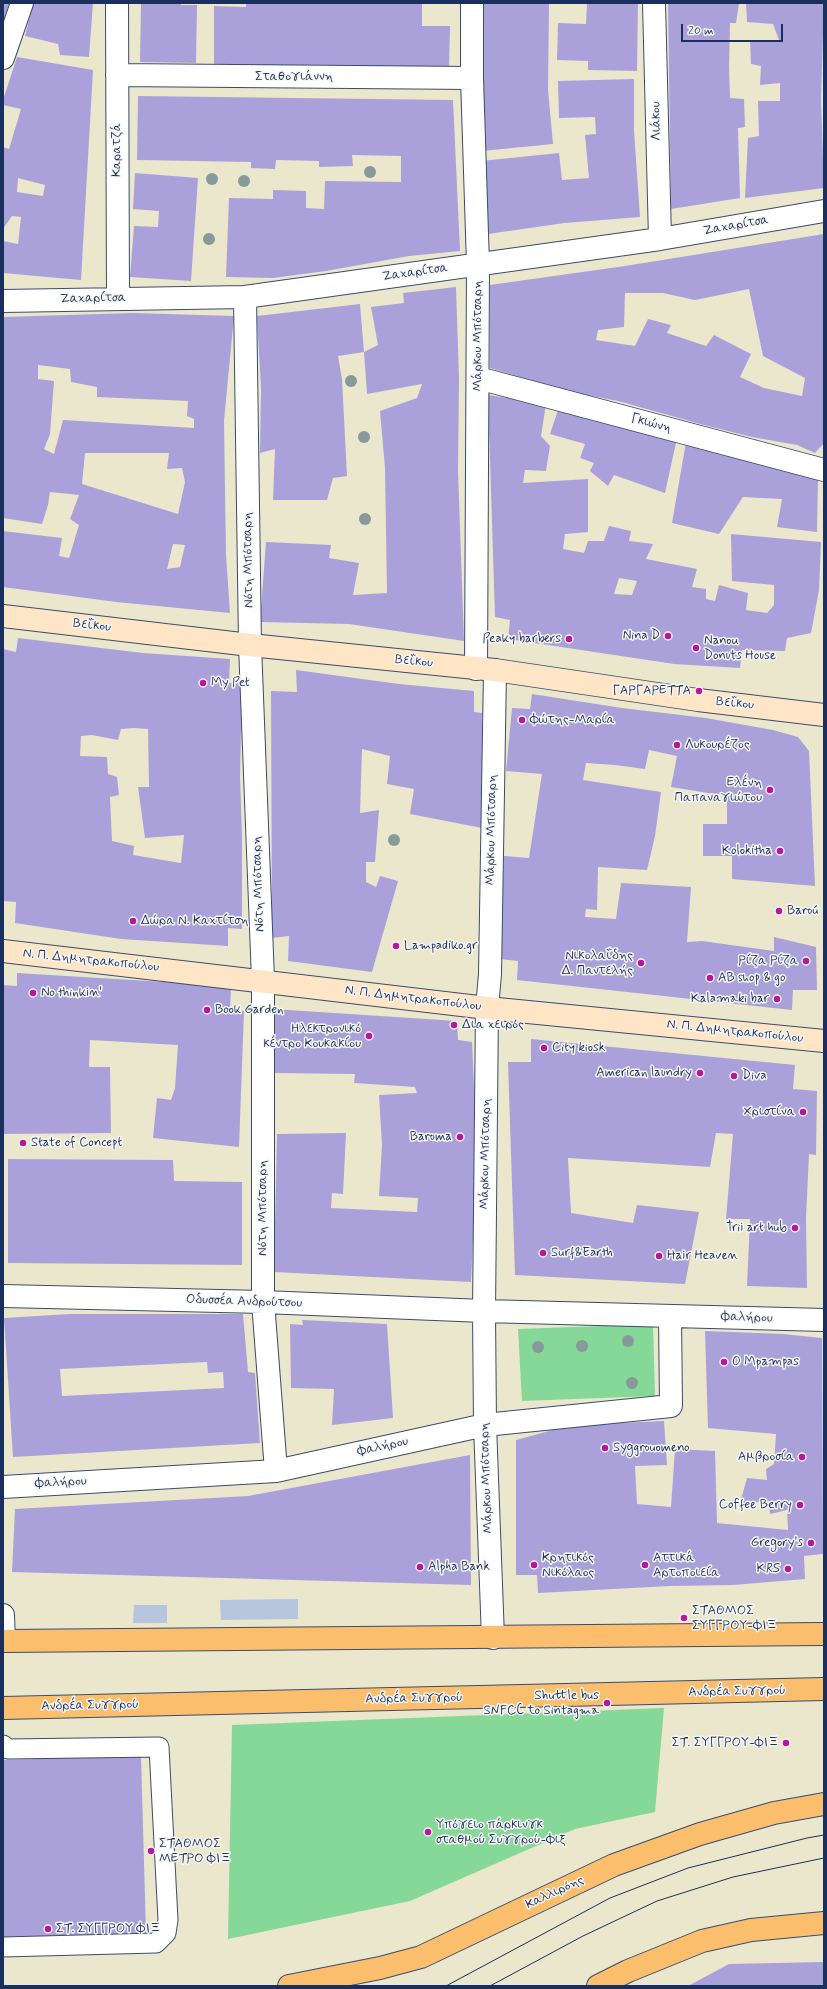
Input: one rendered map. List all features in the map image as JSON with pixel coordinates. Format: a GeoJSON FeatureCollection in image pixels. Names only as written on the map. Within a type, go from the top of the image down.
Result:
{"type":"FeatureCollection","features":[{"type":"Feature","properties":{"kind":"main road"},"geometry":{"type":"LineString","coordinates":[[4,1641],[824,1634]]}},
{"type":"Feature","properties":{"kind":"main road","name":"Ανδρέα Συγγρού"},"geometry":{"type":"LineString","coordinates":[[3,1708],[824,1689]]}},
{"type":"Feature","properties":{"kind":"main road","name":"Καλλιρόης"},"geometry":{"type":"LineString","coordinates":[[289,1986],[380,1968],[421,1957],[614,1865],[700,1834],[767,1815],[824,1804]]}},
{"type":"Feature","properties":{"kind":"main road"},"geometry":{"type":"LineString","coordinates":[[598,1986],[628,1971],[702,1941],[751,1930],[824,1923]]}},
{"type":"Feature","properties":{"kind":"main road"},"geometry":{"type":"LineString","coordinates":[[352,1986],[380,1968]]}},
{"type":"Feature","properties":{"kind":"street"},"geometry":{"type":"LineString","coordinates":[[3,58],[22,3]]}},
{"type":"Feature","properties":{"kind":"street","name":"Καρατζά"},"geometry":{"type":"LineString","coordinates":[[117,3],[118,298]]}},
{"type":"Feature","properties":{"kind":"street","name":"Μάρκου Μπότσαρη"},"geometry":{"type":"LineString","coordinates":[[472,3],[472,78],[478,265],[478,378],[486,670],[490,974],[487,1008],[484,1311],[485,1425],[493,1638]]}},
{"type":"Feature","properties":{"kind":"street","name":"Λιάκου"},"geometry":{"type":"LineString","coordinates":[[654,3],[660,239]]}},
{"type":"Feature","properties":{"kind":"street","name":"Σταθογιάννη"},"geometry":{"type":"LineString","coordinates":[[117,75],[472,78]]}},
{"type":"Feature","properties":{"kind":"street","name":"Ζαχαρίτσα"},"geometry":{"type":"LineString","coordinates":[[3,301],[246,297],[660,239],[824,211]]}},
{"type":"Feature","properties":{"kind":"street","name":"Νότη Μπότσαρη"},"geometry":{"type":"LineString","coordinates":[[246,297],[250,645],[263,980],[263,1302],[276,1471]]}},
{"type":"Feature","properties":{"kind":"street","name":"Γκιώνη"},"geometry":{"type":"LineString","coordinates":[[478,378],[824,470]]}},
{"type":"Feature","properties":{"kind":"street","name":"Βεΐκου"},"geometry":{"type":"LineString","coordinates":[[3,616],[250,645],[486,670],[698,700],[824,715]]}},
{"type":"Feature","properties":{"kind":"street","name":"Ν. Π. Δημητρακοπούλου"},"geometry":{"type":"LineString","coordinates":[[3,951],[263,980],[487,1008],[824,1041]]}},
{"type":"Feature","properties":{"kind":"street","name":"Οδυσσέα Ανδρούτσου"},"geometry":{"type":"LineString","coordinates":[[3,1296],[263,1302],[484,1311]]}},
{"type":"Feature","properties":{"kind":"street","name":"Φαλήρου"},"geometry":{"type":"LineString","coordinates":[[484,1311],[824,1320]]}},
{"type":"Feature","properties":{"kind":"street","name":"Φαλήρου"},"geometry":{"type":"LineString","coordinates":[[3,1487],[276,1471],[485,1425],[672,1406],[670,1316]]}},
{"type":"Feature","properties":{"kind":"street"},"geometry":{"type":"LineString","coordinates":[[3,1615],[4,1641]]}},
{"type":"Feature","properties":{"kind":"lane"},"geometry":{"type":"LineString","coordinates":[[3,1745],[8,1749],[159,1747],[168,1920],[166,1933],[156,1942],[3,1947]]}},
{"type":"Feature","properties":{"kind":"shaded area"},"geometry":{"type":"Polygon","coordinates":[[[298,1599],[298,1619],[221,1620],[220,1600],[298,1599]]]}},
{"type":"Feature","properties":{"kind":"shaded area"},"geometry":{"type":"Polygon","coordinates":[[[134,1605],[167,1605],[167,1623],[133,1623],[134,1605]]]}},
{"type":"Feature","properties":{"kind":"green space"},"geometry":{"type":"Polygon","coordinates":[[[653,1324],[655,1396],[522,1401],[518,1329],[653,1324]]]}},
{"type":"Feature","properties":{"kind":"green space"},"geometry":{"type":"Polygon","coordinates":[[[664,1708],[655,1812],[575,1829],[410,1901],[228,1939],[232,1725],[664,1708]]]}},
{"type":"Feature","properties":{"kind":"building"},"geometry":{"type":"Polygon","coordinates":[[[3,3],[11,3],[3,25],[3,3]]]}},
{"type":"Feature","properties":{"kind":"building"},"geometry":{"type":"Polygon","coordinates":[[[33,3],[93,3],[89,57],[60,55],[58,44],[25,36],[33,3]]]}},
{"type":"Feature","properties":{"kind":"building"},"geometry":{"type":"Polygon","coordinates":[[[141,3],[181,3],[181,5],[197,5],[196,63],[140,62],[141,3]]]}},
{"type":"Feature","properties":{"kind":"building"},"geometry":{"type":"Polygon","coordinates":[[[246,3],[422,3],[422,26],[450,26],[449,69],[214,65],[214,6],[246,7],[246,3]]]}},
{"type":"Feature","properties":{"kind":"building"},"geometry":{"type":"Polygon","coordinates":[[[483,3],[549,3],[548,90],[553,144],[482,151],[483,3]]]}},
{"type":"Feature","properties":{"kind":"building"},"geometry":{"type":"Polygon","coordinates":[[[587,3],[638,3],[637,71],[588,70],[588,61],[557,60],[558,23],[586,24],[587,3]]]}},
{"type":"Feature","properties":{"kind":"building"},"geometry":{"type":"Polygon","coordinates":[[[668,3],[739,4],[736,23],[730,23],[729,67],[730,98],[744,99],[745,127],[738,128],[740,198],[671,209],[668,3]]]}},
{"type":"Feature","properties":{"kind":"building"},"geometry":{"type":"Polygon","coordinates":[[[746,3],[824,3],[821,99],[824,188],[745,198],[748,138],[759,136],[758,101],[780,101],[780,83],[760,85],[761,66],[751,64],[750,40],[779,40],[773,24],[747,22],[746,3]]]}},
{"type":"Feature","properties":{"kind":"building"},"geometry":{"type":"Polygon","coordinates":[[[17,57],[93,70],[81,280],[3,273],[3,241],[18,244],[21,217],[12,216],[3,229],[3,147],[9,149],[21,109],[3,105],[3,100],[17,57]],[[18,178],[17,192],[43,196],[45,185],[18,178]]]}},
{"type":"Feature","properties":{"kind":"building"},"geometry":{"type":"Polygon","coordinates":[[[634,79],[634,131],[640,217],[565,223],[488,234],[481,161],[559,153],[562,180],[589,178],[585,135],[596,134],[595,117],[559,118],[558,81],[634,79]]]}},
{"type":"Feature","properties":{"kind":"building"},"geometry":{"type":"Polygon","coordinates":[[[138,96],[453,100],[460,251],[409,256],[326,271],[273,278],[226,277],[229,198],[273,199],[273,190],[306,191],[306,208],[324,209],[325,181],[401,182],[401,156],[352,155],[353,166],[319,167],[319,161],[276,160],[275,169],[251,168],[251,162],[137,160],[138,96]]]}},
{"type":"Feature","properties":{"kind":"building"},"geometry":{"type":"Polygon","coordinates":[[[135,173],[198,178],[191,281],[130,277],[134,226],[158,227],[159,211],[133,209],[135,173]]]}},
{"type":"Feature","properties":{"kind":"building"},"geometry":{"type":"Polygon","coordinates":[[[824,234],[824,443],[815,453],[797,445],[752,437],[618,401],[567,391],[490,368],[490,285],[625,266],[824,234]],[[749,289],[695,300],[663,293],[625,293],[624,327],[598,330],[596,340],[635,346],[648,319],[671,325],[667,333],[706,346],[714,335],[751,354],[740,377],[764,388],[802,396],[805,378],[763,356],[749,289]]]}},
{"type":"Feature","properties":{"kind":"building"},"geometry":{"type":"Polygon","coordinates":[[[456,287],[459,377],[458,471],[464,641],[349,624],[260,622],[266,542],[331,545],[329,558],[359,563],[353,595],[387,593],[385,468],[380,411],[417,398],[422,384],[367,394],[364,352],[378,345],[371,307],[404,303],[403,293],[456,287]]]}},
{"type":"Feature","properties":{"kind":"building"},"geometry":{"type":"Polygon","coordinates":[[[360,304],[364,352],[338,356],[342,379],[347,476],[333,478],[327,500],[273,500],[275,449],[260,453],[261,388],[257,316],[360,304]]]}},
{"type":"Feature","properties":{"kind":"building"},"geometry":{"type":"Polygon","coordinates":[[[133,313],[234,316],[224,421],[226,555],[230,613],[116,602],[3,587],[3,531],[62,538],[59,556],[69,558],[79,525],[70,519],[79,495],[50,492],[48,505],[42,524],[3,518],[3,317],[133,313]],[[38,365],[38,379],[54,381],[50,434],[44,449],[54,454],[63,420],[194,428],[194,419],[187,416],[188,401],[97,397],[97,387],[71,382],[70,369],[38,365]],[[85,453],[82,484],[178,514],[185,482],[182,468],[167,469],[169,453],[85,453]],[[173,544],[167,569],[180,567],[185,545],[173,544]]]}},
{"type":"Feature","properties":{"kind":"building"},"geometry":{"type":"Polygon","coordinates":[[[488,395],[546,404],[541,436],[550,446],[546,471],[525,470],[523,483],[588,479],[588,532],[565,534],[563,549],[584,553],[588,541],[604,541],[609,526],[631,531],[629,541],[653,544],[646,559],[697,569],[692,587],[706,589],[706,599],[715,601],[719,585],[748,593],[746,610],[767,613],[774,605],[774,585],[732,581],[731,534],[821,542],[819,590],[811,633],[787,638],[785,651],[742,650],[740,668],[674,664],[508,639],[510,620],[495,617],[488,395]],[[619,578],[614,594],[632,595],[637,581],[619,578]]]}},
{"type":"Feature","properties":{"kind":"building"},"geometry":{"type":"Polygon","coordinates":[[[558,410],[677,438],[665,493],[614,475],[608,486],[590,471],[594,463],[580,458],[585,444],[550,434],[558,410]]]}},
{"type":"Feature","properties":{"kind":"building"},"geometry":{"type":"Polygon","coordinates":[[[686,442],[818,477],[817,532],[777,527],[782,499],[743,497],[719,534],[672,523],[686,442]]]}},
{"type":"Feature","properties":{"kind":"building"},"geometry":{"type":"Polygon","coordinates":[[[18,638],[143,653],[230,659],[229,683],[242,681],[240,777],[242,836],[242,929],[228,928],[228,946],[121,939],[15,923],[16,902],[3,901],[3,649],[16,652],[18,638]],[[121,729],[118,740],[92,735],[81,736],[80,756],[107,757],[108,774],[117,777],[119,795],[110,797],[112,841],[134,846],[133,855],[181,863],[184,835],[145,838],[138,787],[149,787],[148,729],[121,729]]]}},
{"type":"Feature","properties":{"kind":"building"},"geometry":{"type":"Polygon","coordinates":[[[296,670],[399,684],[474,691],[474,712],[482,713],[482,828],[410,814],[414,789],[387,784],[390,756],[362,749],[360,813],[379,810],[375,862],[366,862],[366,882],[376,887],[380,876],[398,881],[372,972],[288,961],[289,936],[272,938],[271,691],[297,692],[296,670]]]}},
{"type":"Feature","properties":{"kind":"building"},"geometry":{"type":"Polygon","coordinates":[[[532,694],[622,708],[706,718],[773,730],[798,737],[809,751],[815,886],[732,879],[732,856],[703,856],[703,824],[727,824],[727,796],[671,787],[677,756],[649,750],[645,769],[586,763],[583,780],[661,792],[655,836],[647,870],[598,867],[597,910],[586,909],[585,917],[616,919],[621,883],[691,887],[687,942],[702,941],[774,951],[774,937],[816,947],[817,990],[793,990],[792,1010],[517,980],[518,961],[500,959],[504,856],[529,858],[542,774],[506,771],[512,708],[530,709],[532,694]]]}},
{"type":"Feature","properties":{"kind":"building"},"geometry":{"type":"Polygon","coordinates":[[[17,973],[231,986],[230,1010],[244,1011],[239,1147],[153,1138],[157,1098],[171,1100],[175,1088],[178,1045],[90,1040],[89,1067],[110,1067],[111,1133],[3,1134],[3,985],[17,986],[17,973]]]}},
{"type":"Feature","properties":{"kind":"building"},"geometry":{"type":"Polygon","coordinates":[[[273,1009],[457,1021],[458,1040],[472,1042],[477,1150],[471,1282],[274,1272],[277,1134],[346,1133],[343,1194],[332,1193],[331,1208],[417,1212],[418,1198],[379,1196],[382,1145],[379,1095],[417,1093],[415,1087],[354,1083],[355,1074],[275,1073],[273,1009]]]}},
{"type":"Feature","properties":{"kind":"building"},"geometry":{"type":"Polygon","coordinates":[[[531,1039],[795,1065],[793,1089],[817,1091],[816,1155],[809,1154],[806,1219],[807,1288],[747,1286],[750,1219],[726,1219],[733,1134],[716,1133],[710,1167],[568,1158],[571,1213],[633,1223],[637,1205],[699,1212],[685,1284],[515,1275],[508,1062],[531,1062],[531,1039]]]}},
{"type":"Feature","properties":{"kind":"building"},"geometry":{"type":"Polygon","coordinates":[[[8,1159],[173,1160],[174,1181],[242,1182],[242,1265],[8,1263],[8,1159]]]}},
{"type":"Feature","properties":{"kind":"building"},"geometry":{"type":"Polygon","coordinates":[[[70,1314],[243,1314],[248,1372],[255,1373],[260,1443],[13,1457],[4,1318],[70,1314]],[[207,1362],[60,1369],[62,1396],[224,1388],[223,1372],[208,1373],[207,1362]]]}},
{"type":"Feature","properties":{"kind":"building"},"geometry":{"type":"Polygon","coordinates":[[[302,1320],[387,1324],[393,1418],[332,1425],[334,1389],[291,1388],[290,1324],[303,1325],[302,1320]]]}},
{"type":"Feature","properties":{"kind":"building"},"geometry":{"type":"Polygon","coordinates":[[[705,1331],[783,1334],[822,1338],[823,1554],[804,1556],[805,1579],[733,1585],[670,1586],[538,1593],[537,1575],[516,1575],[516,1440],[571,1425],[664,1421],[667,1465],[635,1466],[637,1504],[671,1507],[675,1449],[715,1451],[717,1523],[788,1530],[787,1510],[770,1514],[769,1501],[740,1503],[747,1478],[767,1480],[766,1469],[774,1464],[776,1434],[708,1428],[705,1331]]]}},
{"type":"Feature","properties":{"kind":"building"},"geometry":{"type":"Polygon","coordinates":[[[470,1455],[471,1585],[12,1572],[15,1509],[248,1496],[470,1455]]]}},
{"type":"Feature","properties":{"kind":"building"},"geometry":{"type":"Polygon","coordinates":[[[141,1756],[146,1933],[3,1937],[3,1760],[141,1756]]]}},
{"type":"Feature","properties":{"kind":"building"},"geometry":{"type":"Polygon","coordinates":[[[824,1962],[824,1986],[688,1986],[729,1964],[824,1962]]]}},
{"type":"Feature","properties":{"kind":"tram line"},"geometry":{"type":"LineString","coordinates":[[446,1986],[610,1898],[688,1868],[824,1835]]}},
{"type":"Feature","properties":{"kind":"tram line"},"geometry":{"type":"LineString","coordinates":[[490,1986],[583,1936],[657,1901],[733,1877],[824,1858]]}},
{"type":"Feature","properties":{"kind":"place","name":"Nina D"},"geometry":{"type":"Point","coordinates":[668,636]}},
{"type":"Feature","properties":{"kind":"place","name":"Peaky barbers"},"geometry":{"type":"Point","coordinates":[569,639]}},
{"type":"Feature","properties":{"kind":"place","name":"Nanou Donuts House"},"geometry":{"type":"Point","coordinates":[696,648]}},
{"type":"Feature","properties":{"kind":"place","name":"My Pet"},"geometry":{"type":"Point","coordinates":[203,683]}},
{"type":"Feature","properties":{"kind":"place","name":"ΓΑΡΓΑΡΕΤΤΑ"},"geometry":{"type":"Point","coordinates":[699,691]}},
{"type":"Feature","properties":{"kind":"place","name":"Φώτης-Μαρία"},"geometry":{"type":"Point","coordinates":[522,720]}},
{"type":"Feature","properties":{"kind":"place","name":"Λυκουρέζος"},"geometry":{"type":"Point","coordinates":[677,745]}},
{"type":"Feature","properties":{"kind":"place","name":"Ελένη Παπαναγιώτου"},"geometry":{"type":"Point","coordinates":[770,790]}},
{"type":"Feature","properties":{"kind":"place","name":"Kolokitha"},"geometry":{"type":"Point","coordinates":[780,851]}},
{"type":"Feature","properties":{"kind":"place","name":"Baroú"},"geometry":{"type":"Point","coordinates":[779,911]}},
{"type":"Feature","properties":{"kind":"place","name":"Δώρα Ν. Καχτίτση"},"geometry":{"type":"Point","coordinates":[133,921]}},
{"type":"Feature","properties":{"kind":"place","name":"Lampadiko.gr"},"geometry":{"type":"Point","coordinates":[396,946]}},
{"type":"Feature","properties":{"kind":"place","name":"Ρίζα Ρίζα"},"geometry":{"type":"Point","coordinates":[806,961]}},
{"type":"Feature","properties":{"kind":"place","name":"Νικολαΐδης Δ. Παντελής"},"geometry":{"type":"Point","coordinates":[641,963]}},
{"type":"Feature","properties":{"kind":"place","name":"AB shop & go"},"geometry":{"type":"Point","coordinates":[710,978]}},
{"type":"Feature","properties":{"kind":"place","name":"No thinkin'"},"geometry":{"type":"Point","coordinates":[33,993]}},
{"type":"Feature","properties":{"kind":"place","name":"Kalamaki bar"},"geometry":{"type":"Point","coordinates":[777,999]}},
{"type":"Feature","properties":{"kind":"place","name":"Book Garden"},"geometry":{"type":"Point","coordinates":[207,1010]}},
{"type":"Feature","properties":{"kind":"place","name":"Δια χειρός"},"geometry":{"type":"Point","coordinates":[454,1025]}},
{"type":"Feature","properties":{"kind":"place","name":"Ηλεκτρονικό κέντρο Κουκακίου"},"geometry":{"type":"Point","coordinates":[369,1036]}},
{"type":"Feature","properties":{"kind":"place","name":"City kiosk"},"geometry":{"type":"Point","coordinates":[544,1048]}},
{"type":"Feature","properties":{"kind":"place","name":"American laundry"},"geometry":{"type":"Point","coordinates":[700,1073]}},
{"type":"Feature","properties":{"kind":"place","name":"Diva"},"geometry":{"type":"Point","coordinates":[734,1076]}},
{"type":"Feature","properties":{"kind":"place","name":"Χριστίνα"},"geometry":{"type":"Point","coordinates":[803,1112]}},
{"type":"Feature","properties":{"kind":"place","name":"Baroma"},"geometry":{"type":"Point","coordinates":[460,1137]}},
{"type":"Feature","properties":{"kind":"place","name":"State of Concept"},"geometry":{"type":"Point","coordinates":[23,1143]}},
{"type":"Feature","properties":{"kind":"place","name":"Trii art hub"},"geometry":{"type":"Point","coordinates":[795,1228]}},
{"type":"Feature","properties":{"kind":"place","name":"Surf&Earth"},"geometry":{"type":"Point","coordinates":[543,1253]}},
{"type":"Feature","properties":{"kind":"place","name":"Hair Heaven"},"geometry":{"type":"Point","coordinates":[659,1256]}},
{"type":"Feature","properties":{"kind":"place","name":"O Mpampas"},"geometry":{"type":"Point","coordinates":[724,1362]}},
{"type":"Feature","properties":{"kind":"place","name":"Syggrouomeno"},"geometry":{"type":"Point","coordinates":[605,1448]}},
{"type":"Feature","properties":{"kind":"place","name":"Αμβροσία"},"geometry":{"type":"Point","coordinates":[802,1457]}},
{"type":"Feature","properties":{"kind":"place","name":"Coffee Berry"},"geometry":{"type":"Point","coordinates":[800,1505]}},
{"type":"Feature","properties":{"kind":"place","name":"Gregory's"},"geometry":{"type":"Point","coordinates":[811,1543]}},
{"type":"Feature","properties":{"kind":"place","name":"Κρητικός Νικόλαος"},"geometry":{"type":"Point","coordinates":[534,1565]}},
{"type":"Feature","properties":{"kind":"place","name":"Αττικά Αρτοποιεία"},"geometry":{"type":"Point","coordinates":[645,1565]}},
{"type":"Feature","properties":{"kind":"place","name":"Alpha Bank"},"geometry":{"type":"Point","coordinates":[420,1567]}},
{"type":"Feature","properties":{"kind":"place","name":"KRS"},"geometry":{"type":"Point","coordinates":[788,1569]}},
{"type":"Feature","properties":{"kind":"place","name":"ΣΤΑΘΜΟΣ ΣΥΓΓΡΟΥ-ΦΙΞ"},"geometry":{"type":"Point","coordinates":[684,1618]}},
{"type":"Feature","properties":{"kind":"place","name":"Shuttle bus SNFCC to Sintagma"},"geometry":{"type":"Point","coordinates":[607,1703]}},
{"type":"Feature","properties":{"kind":"place","name":"ΣΤ. ΣΥΓΓΡΟΥ-ΦΙΞ"},"geometry":{"type":"Point","coordinates":[786,1743]}},
{"type":"Feature","properties":{"kind":"place","name":"Υπόγειο πάρκινγκ σταθμού Συγγρού-Φιξ"},"geometry":{"type":"Point","coordinates":[428,1832]}},
{"type":"Feature","properties":{"kind":"place","name":"ΣΤΑΘΜΟΣ ΜΕΤΡΟ ΦΙΞ"},"geometry":{"type":"Point","coordinates":[151,1851]}},
{"type":"Feature","properties":{"kind":"place","name":"ΣΤ. ΣΥΓΓΡΟΥ ΦΙΞ"},"geometry":{"type":"Point","coordinates":[48,1929]}}]}
